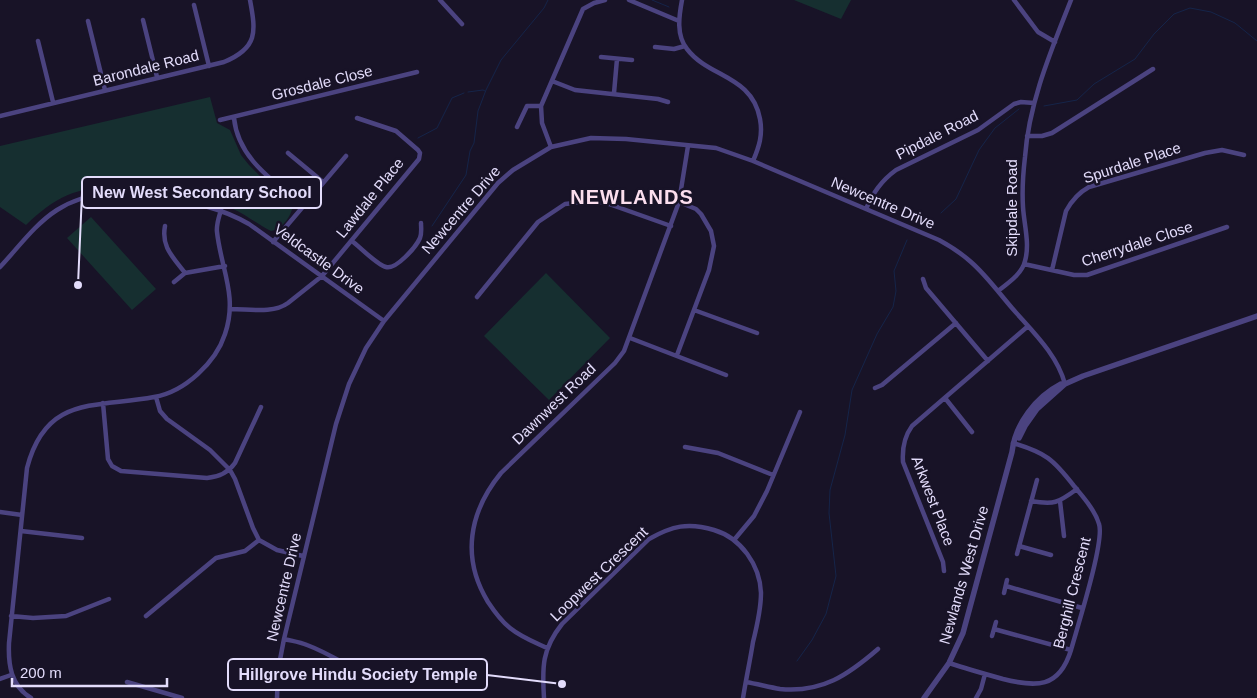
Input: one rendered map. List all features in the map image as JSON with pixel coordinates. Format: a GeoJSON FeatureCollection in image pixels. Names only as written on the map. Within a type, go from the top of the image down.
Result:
{"type":"FeatureCollection","features":[{"type":"Feature","properties":{"kind":"street","name":"Barondale Road"},"geometry":{"type":"LineString","coordinates":[[0,116],[209,66],[236,57],[250,43],[254,25],[250,0]]}},
{"type":"Feature","properties":{"kind":"street"},"geometry":{"type":"LineString","coordinates":[[440,0],[462,24]]}},
{"type":"Feature","properties":{"kind":"street"},"geometry":{"type":"LineString","coordinates":[[551,147],[542,123],[540,106],[583,9],[605,0]]}},
{"type":"Feature","properties":{"kind":"street"},"geometry":{"type":"LineString","coordinates":[[629,0],[679,22]]}},
{"type":"Feature","properties":{"kind":"street"},"geometry":{"type":"LineString","coordinates":[[682,0],[679,22],[685,46],[695,58],[734,82],[752,98],[759,113],[762,129],[761,140],[753,161]]}},
{"type":"Feature","properties":{"kind":"street"},"geometry":{"type":"LineString","coordinates":[[1014,0],[1038,32],[1055,42]]}},
{"type":"Feature","properties":{"kind":"street","name":"Skipdale Road"},"geometry":{"type":"LineString","coordinates":[[998,291],[1018,274],[1024,264],[1027,251],[1023,183],[1027,136],[1042,76],[1071,0]]}},
{"type":"Feature","properties":{"kind":"street"},"geometry":{"type":"LineString","coordinates":[[194,4],[209,66]]}},
{"type":"Feature","properties":{"kind":"street"},"geometry":{"type":"LineString","coordinates":[[143,20],[157,77]]}},
{"type":"Feature","properties":{"kind":"street"},"geometry":{"type":"LineString","coordinates":[[88,21],[105,90]]}},
{"type":"Feature","properties":{"kind":"street"},"geometry":{"type":"LineString","coordinates":[[38,41],[53,102]]}},
{"type":"Feature","properties":{"kind":"street"},"geometry":{"type":"LineString","coordinates":[[655,47],[674,49],[685,46]]}},
{"type":"Feature","properties":{"kind":"street"},"geometry":{"type":"LineString","coordinates":[[601,57],[632,60]]}},
{"type":"Feature","properties":{"kind":"street"},"geometry":{"type":"LineString","coordinates":[[614,93],[617,59]]}},
{"type":"Feature","properties":{"kind":"street"},"geometry":{"type":"LineString","coordinates":[[1027,136],[1042,136],[1052,133],[1153,69]]}},
{"type":"Feature","properties":{"kind":"street","name":"Grosdale Close"},"geometry":{"type":"LineString","coordinates":[[220,120],[417,72]]}},
{"type":"Feature","properties":{"kind":"street"},"geometry":{"type":"LineString","coordinates":[[552,81],[575,90],[614,93],[668,102]]}},
{"type":"Feature","properties":{"kind":"street","name":"Pipdale Road"},"geometry":{"type":"LineString","coordinates":[[866,209],[876,189],[896,170],[978,130],[1014,104],[1022,102],[1034,103]]}},
{"type":"Feature","properties":{"kind":"street"},"geometry":{"type":"LineString","coordinates":[[517,127],[527,106],[540,106]]}},
{"type":"Feature","properties":{"kind":"street"},"geometry":{"type":"LineString","coordinates":[[234,118],[240,143],[250,159],[302,206]]}},
{"type":"Feature","properties":{"kind":"street","name":"Lawdale Place"},"geometry":{"type":"LineString","coordinates":[[231,309],[279,309],[322,276],[419,159],[420,153],[418,150],[399,133],[357,118]]}},
{"type":"Feature","properties":{"kind":"street","name":"Newcentre Drive"},"geometry":{"type":"LineString","coordinates":[[277,698],[278,670],[284,639],[336,424],[345,395],[366,348],[384,320],[498,183],[513,170],[551,147],[591,138],[626,139],[716,148],[753,161],[951,247],[972,262],[1028,326],[1051,354],[1066,384]]}},
{"type":"Feature","properties":{"kind":"street","name":"Dawnwest Road"},"geometry":{"type":"LineString","coordinates":[[547,648],[527,639],[509,627],[494,612],[482,592],[475,574],[472,558],[472,537],[475,520],[490,487],[500,473],[615,363],[624,352],[680,202],[688,146]]}},
{"type":"Feature","properties":{"kind":"street","name":"Spurdale Place"},"geometry":{"type":"LineString","coordinates":[[1052,270],[1066,211],[1070,203],[1082,191],[1205,153],[1222,150],[1244,155]]}},
{"type":"Feature","properties":{"kind":"street"},"geometry":{"type":"LineString","coordinates":[[288,154],[323,182]]}},
{"type":"Feature","properties":{"kind":"street"},"geometry":{"type":"LineString","coordinates":[[273,242],[346,156]]}},
{"type":"Feature","properties":{"kind":"street","name":"Veldcastle Drive"},"geometry":{"type":"LineString","coordinates":[[0,267],[41,222],[68,204],[89,196],[114,192],[128,193],[191,202],[220,210],[249,224],[384,320]]}},
{"type":"Feature","properties":{"kind":"street"},"geometry":{"type":"LineString","coordinates":[[477,297],[538,222],[565,204],[592,201],[609,204],[671,226]]}},
{"type":"Feature","properties":{"kind":"street"},"geometry":{"type":"LineString","coordinates":[[677,355],[713,257],[714,246],[710,231],[701,214],[696,209],[680,202]]}},
{"type":"Feature","properties":{"kind":"street"},"geometry":{"type":"LineString","coordinates":[[31,698],[18,686],[11,675],[8,660],[27,468],[31,453],[42,432],[55,419],[68,411],[90,404],[156,397],[182,386],[202,370],[220,347],[231,309],[229,284],[217,232],[220,210]]}},
{"type":"Feature","properties":{"kind":"street"},"geometry":{"type":"LineString","coordinates":[[352,241],[382,266],[397,266],[421,237],[421,223]]}},
{"type":"Feature","properties":{"kind":"street"},"geometry":{"type":"LineString","coordinates":[[165,226],[164,241],[166,248],[185,273]]}},
{"type":"Feature","properties":{"kind":"street","name":"Cherrydale Close"},"geometry":{"type":"LineString","coordinates":[[1024,264],[1074,275],[1087,275],[1227,227]]}},
{"type":"Feature","properties":{"kind":"street"},"geometry":{"type":"LineString","coordinates":[[174,282],[185,273],[225,266]]}},
{"type":"Feature","properties":{"kind":"street"},"geometry":{"type":"LineString","coordinates":[[924,279],[926,288],[988,361]]}},
{"type":"Feature","properties":{"kind":"street"},"geometry":{"type":"LineString","coordinates":[[694,310],[757,333]]}},
{"type":"Feature","properties":{"kind":"street","name":"Newlands West Drive"},"geometry":{"type":"LineString","coordinates":[[924,698],[950,663],[963,633],[1012,452],[1031,417],[1041,405],[1066,384],[1083,376],[1257,316]]}},
{"type":"Feature","properties":{"kind":"street"},"geometry":{"type":"LineString","coordinates":[[875,388],[882,385],[956,323]]}},
{"type":"Feature","properties":{"kind":"street","name":"Arkwest Place"},"geometry":{"type":"LineString","coordinates":[[944,571],[943,562],[903,462],[902,453],[905,439],[912,426],[1028,326]]}},
{"type":"Feature","properties":{"kind":"street"},"geometry":{"type":"LineString","coordinates":[[630,338],[726,375]]}},
{"type":"Feature","properties":{"kind":"street"},"geometry":{"type":"LineString","coordinates":[[156,397],[160,411],[167,419],[210,450],[230,470],[259,540],[276,550],[303,556]]}},
{"type":"Feature","properties":{"kind":"street"},"geometry":{"type":"LineString","coordinates":[[945,398],[972,432]]}},
{"type":"Feature","properties":{"kind":"street"},"geometry":{"type":"LineString","coordinates":[[103,403],[108,459],[116,469],[207,478],[218,477],[230,470],[261,407]]}},
{"type":"Feature","properties":{"kind":"street"},"geometry":{"type":"LineString","coordinates":[[734,540],[754,516],[767,492],[800,412]]}},
{"type":"Feature","properties":{"kind":"street","name":"Berghill Crescent"},"geometry":{"type":"LineString","coordinates":[[950,663],[1031,685],[1043,683],[1060,673],[1066,665],[1071,650],[1099,544],[1100,524],[1094,512],[1052,460],[1040,453],[1015,444]]}},
{"type":"Feature","properties":{"kind":"street"},"geometry":{"type":"LineString","coordinates":[[685,447],[718,453],[773,475]]}},
{"type":"Feature","properties":{"kind":"street"},"geometry":{"type":"LineString","coordinates":[[1017,554],[1037,480]]}},
{"type":"Feature","properties":{"kind":"street"},"geometry":{"type":"LineString","coordinates":[[1031,501],[1052,504],[1060,501],[1076,489]]}},
{"type":"Feature","properties":{"kind":"street"},"geometry":{"type":"LineString","coordinates":[[1060,501],[1064,536]]}},
{"type":"Feature","properties":{"kind":"street"},"geometry":{"type":"LineString","coordinates":[[0,512],[22,515]]}},
{"type":"Feature","properties":{"kind":"street","name":"Loopwest Crescent"},"geometry":{"type":"LineString","coordinates":[[544,698],[543,665],[547,648],[556,632],[649,540],[665,530],[679,526],[704,527],[719,531],[734,540],[752,561],[760,584],[760,603],[743,698]]}},
{"type":"Feature","properties":{"kind":"street"},"geometry":{"type":"LineString","coordinates":[[21,531],[82,538]]}},
{"type":"Feature","properties":{"kind":"street"},"geometry":{"type":"LineString","coordinates":[[146,616],[216,558],[245,551],[259,540]]}},
{"type":"Feature","properties":{"kind":"street"},"geometry":{"type":"LineString","coordinates":[[1019,546],[1051,555]]}},
{"type":"Feature","properties":{"kind":"street"},"geometry":{"type":"LineString","coordinates":[[1004,593],[1007,580]]}},
{"type":"Feature","properties":{"kind":"street"},"geometry":{"type":"LineString","coordinates":[[1006,586],[1082,608]]}},
{"type":"Feature","properties":{"kind":"street"},"geometry":{"type":"LineString","coordinates":[[11,616],[33,618],[66,616],[109,599]]}},
{"type":"Feature","properties":{"kind":"street"},"geometry":{"type":"LineString","coordinates":[[992,636],[996,622]]}},
{"type":"Feature","properties":{"kind":"street"},"geometry":{"type":"LineString","coordinates":[[994,630],[1071,650]]}},
{"type":"Feature","properties":{"kind":"street"},"geometry":{"type":"LineString","coordinates":[[284,639],[308,645],[368,678],[376,686]]}},
{"type":"Feature","properties":{"kind":"street"},"geometry":{"type":"LineString","coordinates":[[746,682],[779,689],[798,690],[823,685],[859,666],[878,649]]}},
{"type":"Feature","properties":{"kind":"street"},"geometry":{"type":"LineString","coordinates":[[976,698],[981,689],[985,674]]}},
{"type":"Feature","properties":{"kind":"street"},"geometry":{"type":"LineString","coordinates":[[0,679],[11,675]]}},
{"type":"Feature","properties":{"kind":"street"},"geometry":{"type":"LineString","coordinates":[[127,682],[182,698]]}},
{"type":"Feature","properties":{"kind":"green space"},"geometry":{"type":"Polygon","coordinates":[[[794,0],[851,0],[841,19],[794,0]]]}},
{"type":"Feature","properties":{"kind":"green space"},"geometry":{"type":"Polygon","coordinates":[[[210,97],[217,123],[230,130],[241,155],[260,176],[293,203],[291,212],[286,220],[275,230],[271,231],[236,210],[215,202],[181,195],[123,188],[106,187],[74,193],[59,199],[26,225],[0,207],[0,146],[210,97]]]}},
{"type":"Feature","properties":{"kind":"green space"},"geometry":{"type":"Polygon","coordinates":[[[91,217],[156,289],[132,310],[67,238],[91,217]]]}},
{"type":"Feature","properties":{"kind":"green space"},"geometry":{"type":"Polygon","coordinates":[[[546,273],[610,338],[549,400],[484,336],[546,273]]]}},
{"type":"Feature","properties":{"kind":"waterway"},"geometry":{"type":"LineString","coordinates":[[432,226],[466,175],[470,151],[474,143],[478,111],[501,60],[544,8],[548,0]]}},
{"type":"Feature","properties":{"kind":"waterway"},"geometry":{"type":"LineString","coordinates":[[652,0],[669,7]]}},
{"type":"Feature","properties":{"kind":"waterway"},"geometry":{"type":"LineString","coordinates":[[1044,106],[1077,100],[1094,84],[1135,59],[1154,34],[1174,14],[1190,8],[1211,12],[1235,23],[1257,41]]}},
{"type":"Feature","properties":{"kind":"waterway"},"geometry":{"type":"LineString","coordinates":[[468,92],[485,91]]}},
{"type":"Feature","properties":{"kind":"waterway"},"geometry":{"type":"LineString","coordinates":[[418,138],[437,128],[452,98],[464,93]]}},
{"type":"Feature","properties":{"kind":"waterway"},"geometry":{"type":"LineString","coordinates":[[941,213],[956,199],[979,150],[995,128],[1019,109]]}},
{"type":"Feature","properties":{"kind":"waterway"},"geometry":{"type":"LineString","coordinates":[[797,661],[812,640],[826,614],[836,576],[829,513],[830,490],[845,435],[852,390],[877,334],[893,307],[896,291],[894,271],[907,240]]}},
{"type":"Feature","properties":{"kind":"place","name":"New West Secondary School"},"geometry":{"type":"Point","coordinates":[78,285]}},
{"type":"Feature","properties":{"kind":"place","name":"Hillgrove Hindu Society Temple"},"geometry":{"type":"Point","coordinates":[562,684]}},
{"type":"Feature","properties":{"kind":"district","name":"NEWLANDS"},"geometry":{"type":"Point","coordinates":[632,197]}}]}
